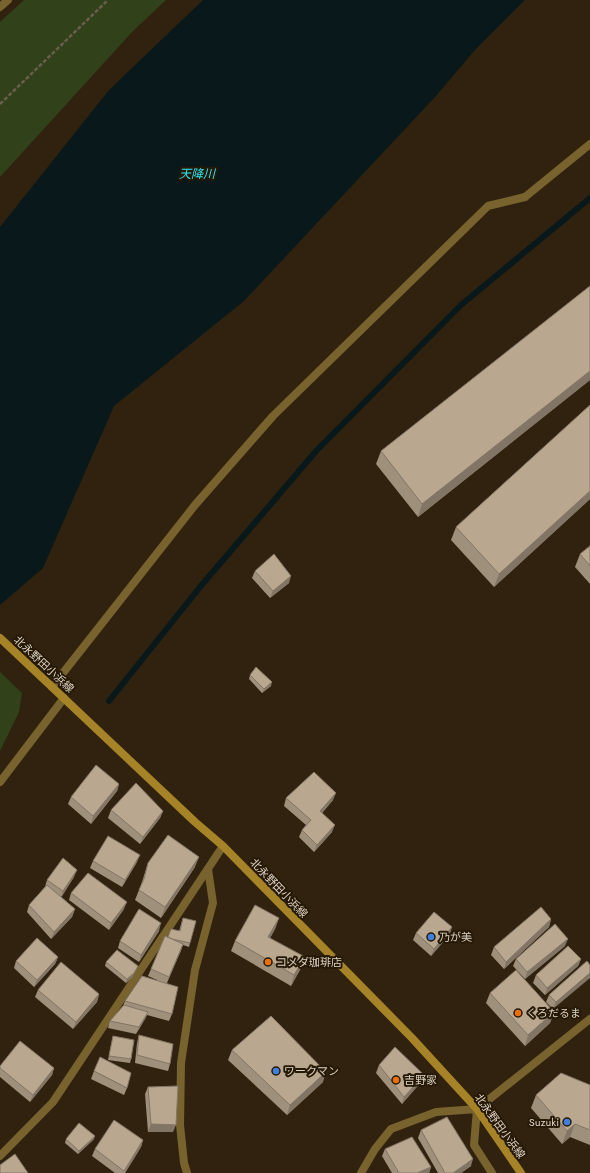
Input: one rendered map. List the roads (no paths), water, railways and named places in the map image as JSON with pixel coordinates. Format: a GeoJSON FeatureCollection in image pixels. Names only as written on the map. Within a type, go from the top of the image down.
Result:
{"type":"FeatureCollection","features":[{"type":"Feature","properties":{"kind":"main road","name":"北永野田小浜線"},"geometry":{"type":"LineString","coordinates":[[0,638],[194,822],[223,846],[412,1038],[477,1109],[521,1173]]}},
{"type":"Feature","properties":{"kind":"street"},"geometry":{"type":"LineString","coordinates":[[0,7],[8,0]]}},
{"type":"Feature","properties":{"kind":"street"},"geometry":{"type":"LineString","coordinates":[[52,687],[195,505],[273,416],[488,206],[525,198],[590,144]]}},
{"type":"Feature","properties":{"kind":"street"},"geometry":{"type":"LineString","coordinates":[[0,782],[64,698]]}},
{"type":"Feature","properties":{"kind":"street"},"geometry":{"type":"LineString","coordinates":[[0,1156],[53,1102],[223,846]]}},
{"type":"Feature","properties":{"kind":"street"},"geometry":{"type":"LineString","coordinates":[[187,1173],[184,1163],[180,1125],[181,1063],[195,970],[213,903],[208,868]]}},
{"type":"Feature","properties":{"kind":"street"},"geometry":{"type":"LineString","coordinates":[[361,1173],[375,1149],[391,1129],[436,1112],[477,1109],[590,1019]]}},
{"type":"Feature","properties":{"kind":"street"},"geometry":{"type":"LineString","coordinates":[[477,1109],[474,1146],[492,1173]]}},
{"type":"Feature","properties":{"kind":"water","name":"天降川"},"geometry":{"type":"Polygon","coordinates":[[[203,0],[525,0],[474,51],[435,97],[244,301],[114,406],[43,568],[0,605],[0,227],[109,90],[203,0]]]}},
{"type":"Feature","properties":{"kind":"waterway"},"geometry":{"type":"LineString","coordinates":[[109,701],[200,587],[317,450],[461,305],[590,198]]}},
{"type":"Feature","properties":{"kind":"place","name":"乃が美"},"geometry":{"type":"Point","coordinates":[431,937]}},
{"type":"Feature","properties":{"kind":"place","name":"コメダ珈琲店"},"geometry":{"type":"Point","coordinates":[268,962]}},
{"type":"Feature","properties":{"kind":"place","name":"くろだるま"},"geometry":{"type":"Point","coordinates":[518,1013]}},
{"type":"Feature","properties":{"kind":"place","name":"ワークマン"},"geometry":{"type":"Point","coordinates":[276,1071]}},
{"type":"Feature","properties":{"kind":"place","name":"吉野家"},"geometry":{"type":"Point","coordinates":[396,1080]}},
{"type":"Feature","properties":{"kind":"place","name":"Suzuki"},"geometry":{"type":"Point","coordinates":[567,1122]}}]}
